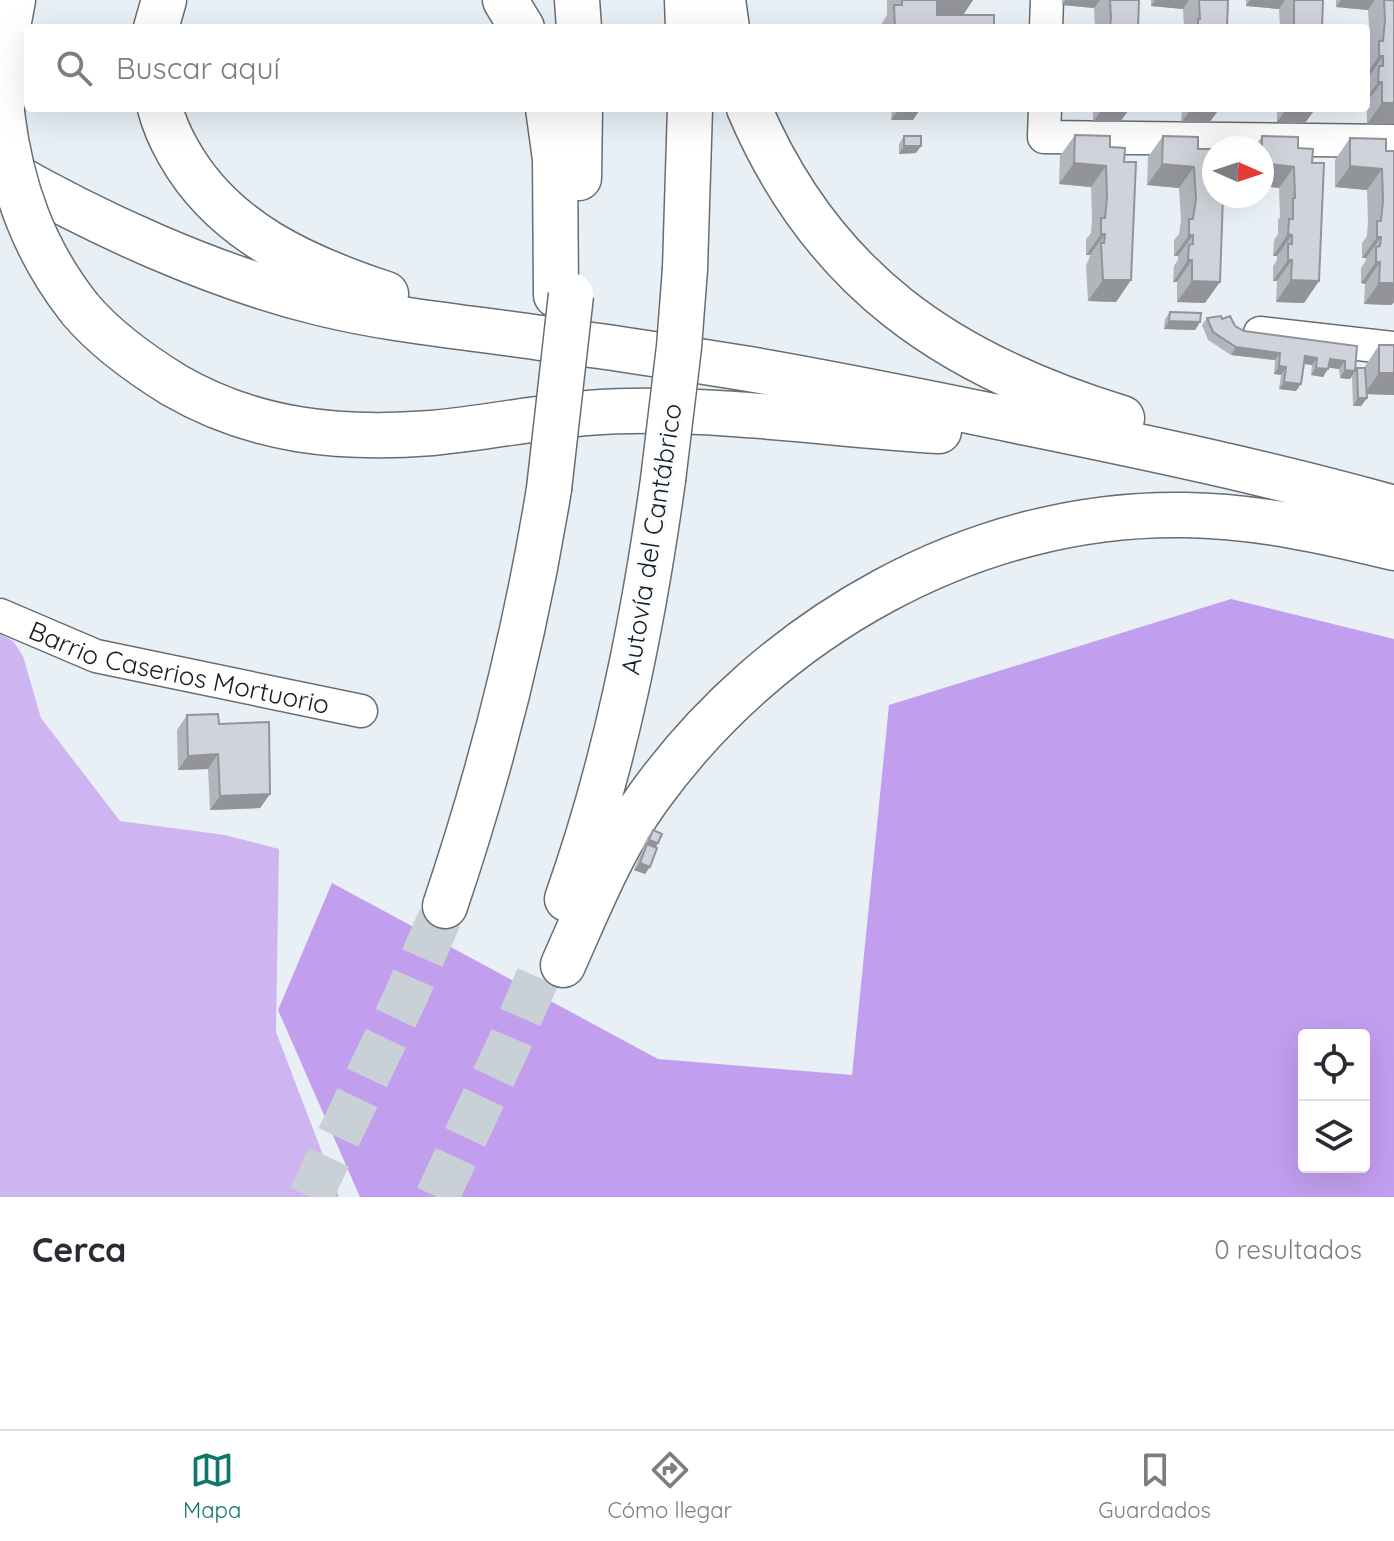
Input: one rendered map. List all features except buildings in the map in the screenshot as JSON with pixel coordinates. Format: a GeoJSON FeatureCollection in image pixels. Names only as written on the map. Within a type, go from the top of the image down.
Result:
{"type":"FeatureCollection","features":[{"type":"Feature","properties":{"kind":"highway"},"geometry":{"type":"LineString","coordinates":[[13,0],[2,59],[2,113],[7,154],[25,216],[50,266],[80,309],[143,366],[213,407],[249,419],[326,434],[432,433],[629,411],[757,415],[939,431]]}},
{"type":"Feature","properties":{"kind":"highway"},"geometry":{"type":"LineString","coordinates":[[157,24],[164,0]]}},
{"type":"Feature","properties":{"kind":"highway"},"geometry":{"type":"LineString","coordinates":[[505,0],[520,24]]}},
{"type":"Feature","properties":{"kind":"highway"},"geometry":{"type":"LineString","coordinates":[[577,0],[579,24]]}},
{"type":"Feature","properties":{"kind":"highway"},"geometry":{"type":"LineString","coordinates":[[687,0],[688,24]]}},
{"type":"Feature","properties":{"kind":"highway"},"geometry":{"type":"LineString","coordinates":[[723,0],[726,24]]}},
{"type":"Feature","properties":{"kind":"highway"},"geometry":{"type":"LineString","coordinates":[[162,112],[173,142],[193,178],[241,225],[271,245],[302,263],[339,278],[538,337]]}},
{"type":"Feature","properties":{"kind":"highway"},"geometry":{"type":"LineString","coordinates":[[549,112],[555,159],[564,295]]}},
{"type":"Feature","properties":{"kind":"highway"},"geometry":{"type":"LineString","coordinates":[[445,906],[505,705],[531,592],[549,489],[580,112]]}},
{"type":"Feature","properties":{"kind":"highway","name":"Autovía del Cantábrico"},"geometry":{"type":"LineString","coordinates":[[690,112],[679,347],[663,480],[641,620],[613,748],[554,962],[647,799],[713,721],[811,637],[900,581],[1010,538],[1126,517],[1185,515],[1246,519],[1300,526],[1394,548]]}},
{"type":"Feature","properties":{"kind":"highway"},"geometry":{"type":"LineString","coordinates":[[751,112],[778,170],[817,229],[875,290],[939,337],[1001,370],[1080,405],[1394,494]]}},
{"type":"Feature","properties":{"kind":"highway"},"geometry":{"type":"LineString","coordinates":[[0,168],[107,224],[282,293],[373,314],[835,385],[1177,453],[1394,508]]}},
{"type":"Feature","properties":{"kind":"highway"},"geometry":{"type":"LineString","coordinates":[[0,195],[46,221],[129,259],[208,289],[288,313],[394,337],[868,412],[939,431],[1277,502],[1394,532]]}},
{"type":"Feature","properties":{"kind":"street"},"geometry":{"type":"LineString","coordinates":[[1046,24],[1047,0]]}},
{"type":"Feature","properties":{"kind":"street"},"geometry":{"type":"LineString","coordinates":[[1045,112],[1044,137],[1394,141]]}},
{"type":"Feature","properties":{"kind":"street"},"geometry":{"type":"LineString","coordinates":[[1260,333],[1394,348]]}},
{"type":"Feature","properties":{"kind":"street","name":"Barrio Caserios Mortuorio"},"geometry":{"type":"LineString","coordinates":[[0,615],[96,656],[361,711]]}},
{"type":"Feature","properties":{"kind":"shaded area"},"geometry":{"type":"Polygon","coordinates":[[[1231,599],[1394,639],[1394,1197],[360,1197],[278,1010],[332,883],[658,1059],[852,1075],[889,705],[1231,599]]]}},
{"type":"Feature","properties":{"kind":"shaded area"},"geometry":{"type":"Polygon","coordinates":[[[0,634],[13,641],[23,656],[41,718],[120,821],[225,835],[279,849],[276,1032],[339,1197],[0,1197],[0,634]]]}},
{"type":"Feature","properties":{"kind":"tunnel"},"geometry":{"type":"LineString","coordinates":[[310,1197],[405,998],[445,906]]}},
{"type":"Feature","properties":{"kind":"tunnel"},"geometry":{"type":"LineString","coordinates":[[437,1197],[546,958]]}}]}
